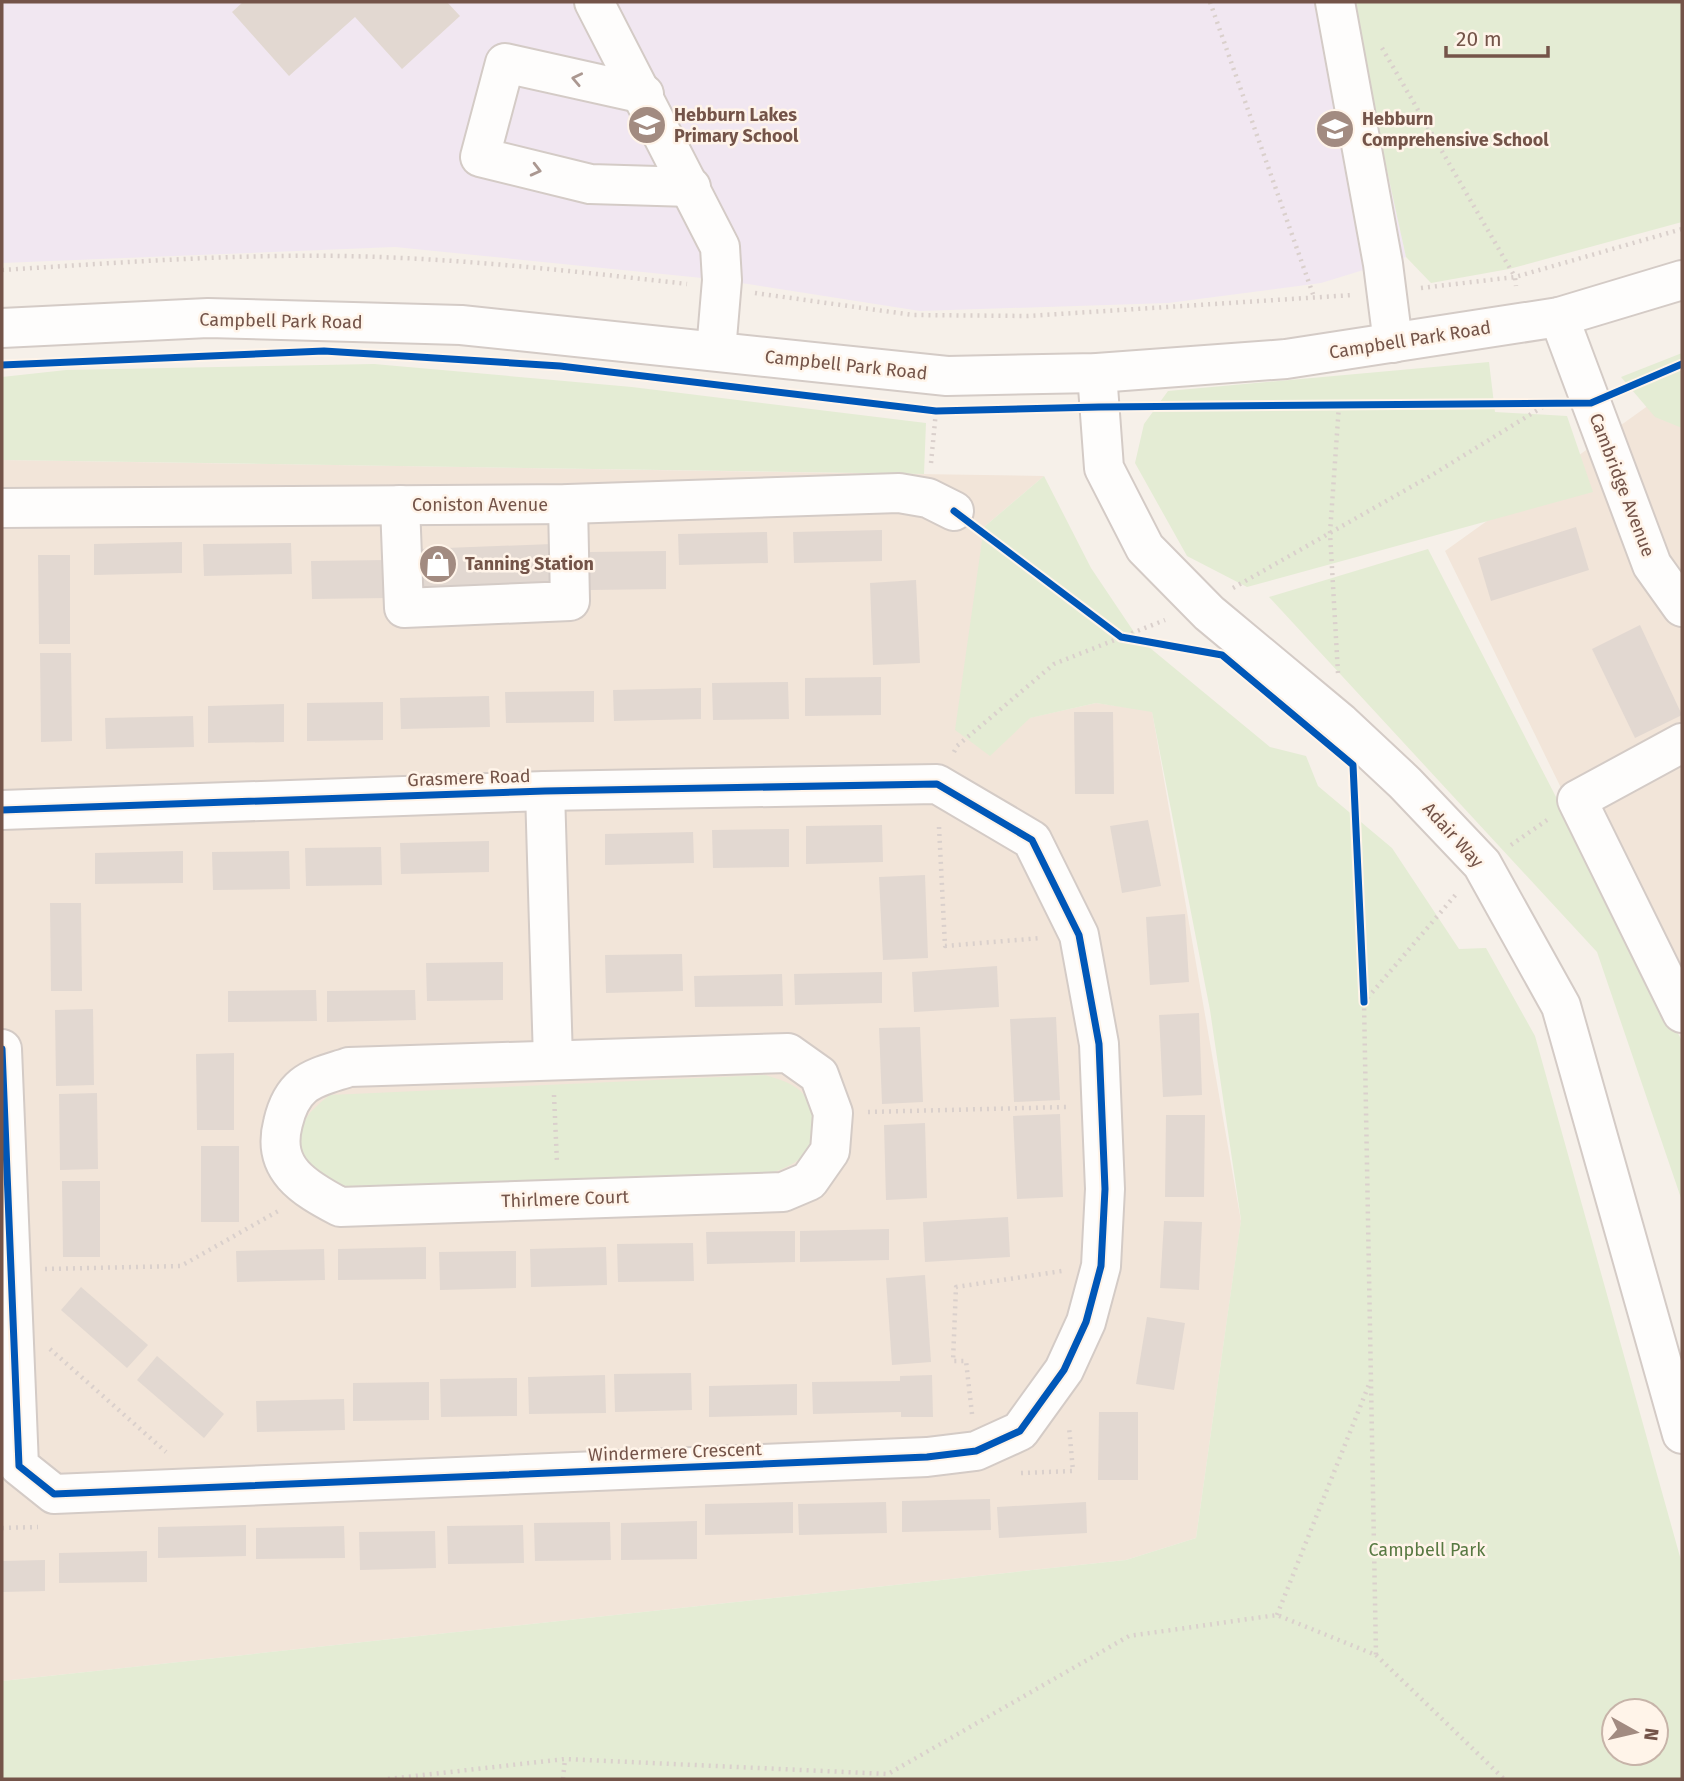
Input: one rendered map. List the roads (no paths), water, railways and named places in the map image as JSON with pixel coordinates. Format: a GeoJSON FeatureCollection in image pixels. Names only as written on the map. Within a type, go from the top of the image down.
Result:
{"type":"FeatureCollection","features":[{"type":"Feature","properties":{"kind":"street"},"geometry":{"type":"LineString","coordinates":[[594,2],[644,94],[720,247],[721,288],[716,351]]}},
{"type":"Feature","properties":{"kind":"street"},"geometry":{"type":"LineString","coordinates":[[1335,2],[1394,343]]}},
{"type":"Feature","properties":{"kind":"street"},"geometry":{"type":"LineString","coordinates":[[644,94],[505,63],[480,157],[590,184],[691,187]]}},
{"type":"Feature","properties":{"kind":"street","name":"Campbell Park Road"},"geometry":{"type":"LineString","coordinates":[[2,328],[208,318],[461,325],[947,376],[1097,373],[1286,359],[1559,317],[1682,280]]}},
{"type":"Feature","properties":{"kind":"street","name":"Cambridge Avenue"},"geometry":{"type":"LineString","coordinates":[[1559,317],[1652,565],[1682,607]]}},
{"type":"Feature","properties":{"kind":"street","name":"Adair Way"},"geometry":{"type":"LineString","coordinates":[[1097,373],[1104,468],[1145,548],[1202,606],[1341,723],[1405,783],[1482,864],[1561,1006],[1682,1434]]}},
{"type":"Feature","properties":{"kind":"street","name":"Coniston Avenue"},"geometry":{"type":"LineString","coordinates":[[2,508],[568,504],[899,493],[941,504]]}},
{"type":"Feature","properties":{"kind":"street"},"geometry":{"type":"LineString","coordinates":[[400,505],[404,608],[570,601],[568,504]]}},
{"type":"Feature","properties":{"kind":"street"},"geometry":{"type":"LineString","coordinates":[[1682,743],[1577,800],[1682,1013]]}},
{"type":"Feature","properties":{"kind":"street","name":"Grasmere Road"},"geometry":{"type":"LineString","coordinates":[[2,810],[545,791],[937,783]]}},
{"type":"Feature","properties":{"kind":"street","name":"Windermere Crescent"},"geometry":{"type":"LineString","coordinates":[[2,1049],[19,1465],[54,1494],[927,1457],[976,1451],[1020,1431],[1064,1370],[1086,1322],[1101,1266],[1105,1189],[1099,1044],[1079,935],[1032,840],[937,783]]}},
{"type":"Feature","properties":{"kind":"street"},"geometry":{"type":"LineString","coordinates":[[545,791],[553,1060]]}},
{"type":"Feature","properties":{"kind":"street","name":"Thirlmere Court"},"geometry":{"type":"LineString","coordinates":[[788,1053],[819,1075],[834,1113],[830,1151],[809,1181],[783,1192],[341,1206],[312,1192],[286,1167],[279,1139],[286,1108],[303,1086],[349,1067],[553,1060],[788,1053]]}},
{"type":"Feature","properties":{"kind":"place","name":"Hebburn Lakes Primary School"},"geometry":{"type":"Point","coordinates":[647,125]}},
{"type":"Feature","properties":{"kind":"place","name":"Hebburn Comprehensive School"},"geometry":{"type":"Point","coordinates":[1335,129]}},
{"type":"Feature","properties":{"kind":"place","name":"Tanning Station"},"geometry":{"type":"Point","coordinates":[438,564]}},
{"type":"Feature","properties":{"kind":"park label","name":"Campbell Park"},"geometry":{"type":"Point","coordinates":[1427,1550]}}]}
